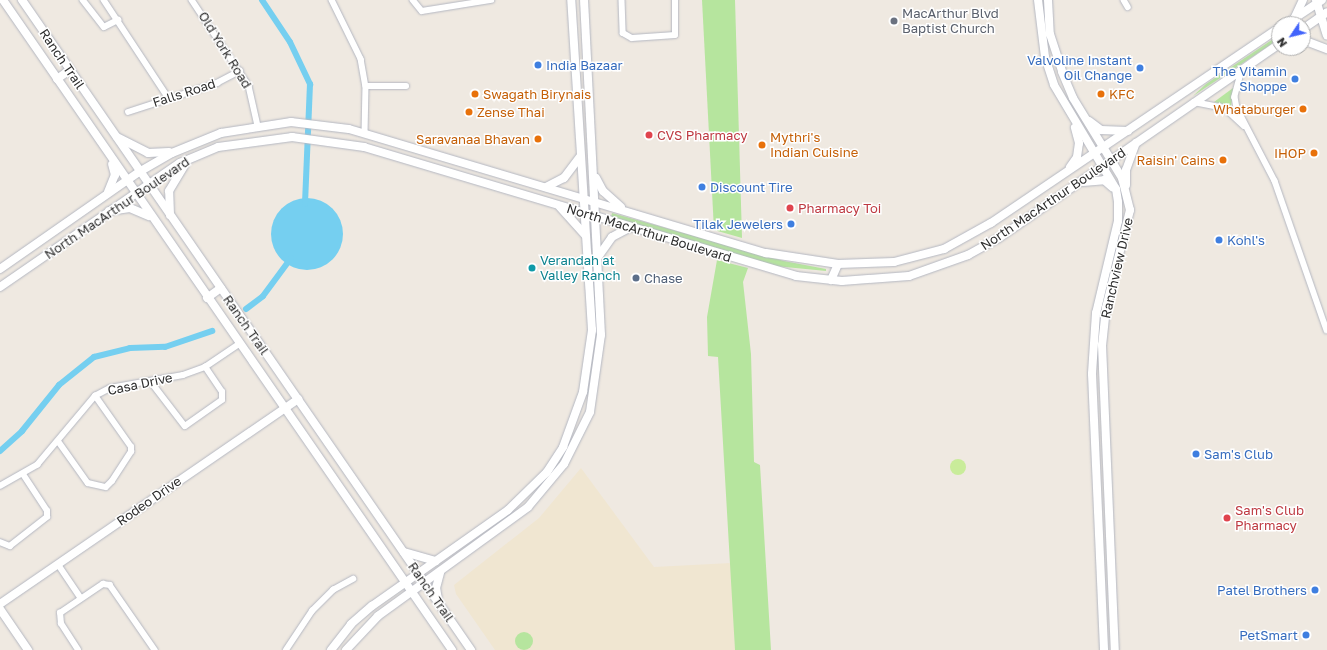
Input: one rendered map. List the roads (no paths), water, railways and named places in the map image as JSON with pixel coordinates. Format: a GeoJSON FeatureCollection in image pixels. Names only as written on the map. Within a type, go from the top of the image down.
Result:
{"type":"FeatureCollection","features":[{"type":"Feature","properties":{"kind":"main road","name":"Ranch Trail"},"geometry":{"type":"LineString","coordinates":[[3,0],[126,181],[158,224],[207,298],[452,650]]}},
{"type":"Feature","properties":{"kind":"main road","name":"Ranch Trail"},"geometry":{"type":"LineString","coordinates":[[22,0],[139,172],[471,650]]}},
{"type":"Feature","properties":{"kind":"main road"},"geometry":{"type":"LineString","coordinates":[[331,650],[351,624],[532,488],[563,446],[587,369],[592,330],[581,197],[577,76],[571,0]]}},
{"type":"Feature","properties":{"kind":"main road"},"geometry":{"type":"LineString","coordinates":[[346,650],[378,616],[506,525],[539,496],[579,439],[590,412],[598,371],[601,335],[590,76],[584,0]]}},
{"type":"Feature","properties":{"kind":"main road"},"geometry":{"type":"LineString","coordinates":[[1296,16],[1303,0]]}},
{"type":"Feature","properties":{"kind":"main road"},"geometry":{"type":"LineString","coordinates":[[1298,16],[1318,1],[1324,14],[1327,35]]}},
{"type":"Feature","properties":{"kind":"main road"},"geometry":{"type":"LineString","coordinates":[[1038,2],[1048,2]]}},
{"type":"Feature","properties":{"kind":"main road","name":"Ranchview Drive"},"geometry":{"type":"LineString","coordinates":[[1038,2],[1045,56],[1054,85],[1071,118],[1116,190],[1118,221],[1096,313],[1092,363],[1104,650]]}},
{"type":"Feature","properties":{"kind":"main road","name":"Ranchview Drive"},"geometry":{"type":"LineString","coordinates":[[1048,2],[1052,42],[1066,83],[1126,188],[1130,220],[1106,308],[1102,364],[1115,650]]}},
{"type":"Feature","properties":{"kind":"main road"},"geometry":{"type":"LineString","coordinates":[[1311,23],[1324,14]]}},
{"type":"Feature","properties":{"kind":"main road","name":"North MacArthur Boulevard"},"geometry":{"type":"LineString","coordinates":[[0,269],[139,172],[185,147],[221,133],[291,122],[332,125],[365,133],[766,253],[838,264],[894,262],[944,249],[991,223],[1104,148],[1271,33]]}},
{"type":"Feature","properties":{"kind":"main road"},"geometry":{"type":"LineString","coordinates":[[1311,43],[1327,49]]}},
{"type":"Feature","properties":{"kind":"main road","name":"North MacArthur Boulevard"},"geometry":{"type":"LineString","coordinates":[[0,287],[108,211],[190,158],[237,143],[292,136],[329,139],[448,172],[596,215],[758,266],[842,281],[909,276],[968,255],[999,238],[1271,50]]}},
{"type":"Feature","properties":{"kind":"main road"},"geometry":{"type":"LineString","coordinates":[[57,79],[70,70]]}},
{"type":"Feature","properties":{"kind":"main road"},"geometry":{"type":"LineString","coordinates":[[577,76],[590,76]]}},
{"type":"Feature","properties":{"kind":"main road"},"geometry":{"type":"LineString","coordinates":[[1068,171],[1077,157],[1079,143],[1071,118]]}},
{"type":"Feature","properties":{"kind":"main road"},"geometry":{"type":"LineString","coordinates":[[1085,118],[1101,130],[1129,131]]}},
{"type":"Feature","properties":{"kind":"main road"},"geometry":{"type":"LineString","coordinates":[[114,134],[148,152],[165,153],[185,147]]}},
{"type":"Feature","properties":{"kind":"main road"},"geometry":{"type":"LineString","coordinates":[[1126,188],[1126,170],[1136,143]]}},
{"type":"Feature","properties":{"kind":"main road"},"geometry":{"type":"LineString","coordinates":[[103,198],[115,174],[108,154]]}},
{"type":"Feature","properties":{"kind":"main road"},"geometry":{"type":"LineString","coordinates":[[546,186],[564,178],[580,156]]}},
{"type":"Feature","properties":{"kind":"main road"},"geometry":{"type":"LineString","coordinates":[[170,216],[172,180],[190,158]]}},
{"type":"Feature","properties":{"kind":"main road"},"geometry":{"type":"LineString","coordinates":[[448,172],[453,159]]}},
{"type":"Feature","properties":{"kind":"main road"},"geometry":{"type":"LineString","coordinates":[[594,174],[603,191],[625,210]]}},
{"type":"Feature","properties":{"kind":"main road"},"geometry":{"type":"LineString","coordinates":[[1076,184],[1104,180],[1116,190]]}},
{"type":"Feature","properties":{"kind":"main road"},"geometry":{"type":"LineString","coordinates":[[556,204],[585,235]]}},
{"type":"Feature","properties":{"kind":"main road"},"geometry":{"type":"LineString","coordinates":[[108,211],[138,210],[158,224]]}},
{"type":"Feature","properties":{"kind":"main road"},"geometry":{"type":"LineString","coordinates":[[598,258],[612,237],[631,227]]}},
{"type":"Feature","properties":{"kind":"main road"},"geometry":{"type":"LineString","coordinates":[[831,280],[838,264]]}},
{"type":"Feature","properties":{"kind":"main road"},"geometry":{"type":"LineString","coordinates":[[838,264],[842,281]]}},
{"type":"Feature","properties":{"kind":"main road"},"geometry":{"type":"LineString","coordinates":[[207,298],[220,288]]}},
{"type":"Feature","properties":{"kind":"main road"},"geometry":{"type":"LineString","coordinates":[[1092,363],[1102,364]]}},
{"type":"Feature","properties":{"kind":"main road"},"geometry":{"type":"LineString","coordinates":[[587,369],[598,371]]}},
{"type":"Feature","properties":{"kind":"main road"},"geometry":{"type":"LineString","coordinates":[[1092,374],[1102,374]]}},
{"type":"Feature","properties":{"kind":"main road","name":"Rodeo Drive"},"geometry":{"type":"LineString","coordinates":[[0,604],[284,407],[298,399]]}},
{"type":"Feature","properties":{"kind":"main road"},"geometry":{"type":"LineString","coordinates":[[532,488],[539,496]]}},
{"type":"Feature","properties":{"kind":"main road"},"geometry":{"type":"LineString","coordinates":[[403,552],[436,561]]}},
{"type":"Feature","properties":{"kind":"main road"},"geometry":{"type":"LineString","coordinates":[[439,603],[436,588],[440,573]]}},
{"type":"Feature","properties":{"kind":"main road"},"geometry":{"type":"LineString","coordinates":[[0,609],[28,650]]}},
{"type":"Feature","properties":{"kind":"main road"},"geometry":{"type":"LineString","coordinates":[[444,638],[458,650]]}},
{"type":"Feature","properties":{"kind":"street"},"geometry":{"type":"LineString","coordinates":[[83,0],[104,27],[118,20]]}},
{"type":"Feature","properties":{"kind":"street"},"geometry":{"type":"LineString","coordinates":[[104,0],[168,97]]}},
{"type":"Feature","properties":{"kind":"street","name":"Old York Road"},"geometry":{"type":"LineString","coordinates":[[192,0],[240,71],[253,96],[258,126]]}},
{"type":"Feature","properties":{"kind":"street"},"geometry":{"type":"LineString","coordinates":[[332,0],[361,59],[366,86],[365,133]]}},
{"type":"Feature","properties":{"kind":"street"},"geometry":{"type":"LineString","coordinates":[[413,0],[422,11],[491,0]]}},
{"type":"Feature","properties":{"kind":"street"},"geometry":{"type":"LineString","coordinates":[[622,0],[624,33],[632,38],[675,35],[675,0]]}},
{"type":"Feature","properties":{"kind":"street"},"geometry":{"type":"LineString","coordinates":[[1124,0],[1128,7]]}},
{"type":"Feature","properties":{"kind":"street"},"geometry":{"type":"LineString","coordinates":[[1242,70],[1235,97],[1247,129],[1275,180],[1327,330]]}},
{"type":"Feature","properties":{"kind":"street","name":"Falls Road"},"geometry":{"type":"LineString","coordinates":[[128,112],[168,97],[217,83],[240,71]]}},
{"type":"Feature","properties":{"kind":"street"},"geometry":{"type":"LineString","coordinates":[[366,86],[406,86]]}},
{"type":"Feature","properties":{"kind":"street"},"geometry":{"type":"LineString","coordinates":[[1194,102],[1225,108],[1247,129]]}},
{"type":"Feature","properties":{"kind":"street","name":"Casa Drive"},"geometry":{"type":"LineString","coordinates":[[0,486],[24,476],[59,442],[83,407],[95,396],[110,388],[152,383],[205,367],[239,344]]}},
{"type":"Feature","properties":{"kind":"street"},"geometry":{"type":"LineString","coordinates":[[152,383],[185,426],[222,400],[222,392],[205,367]]}},
{"type":"Feature","properties":{"kind":"street"},"geometry":{"type":"LineString","coordinates":[[59,442],[88,483],[106,487],[112,481],[132,452],[131,447],[95,396]]}},
{"type":"Feature","properties":{"kind":"street"},"geometry":{"type":"LineString","coordinates":[[0,542],[10,546],[47,517],[47,511],[24,476]]}},
{"type":"Feature","properties":{"kind":"street"},"geometry":{"type":"LineString","coordinates":[[58,564],[81,598]]}},
{"type":"Feature","properties":{"kind":"street"},"geometry":{"type":"LineString","coordinates":[[286,650],[312,611],[333,590],[353,579]]}},
{"type":"Feature","properties":{"kind":"street"},"geometry":{"type":"LineString","coordinates":[[78,650],[59,618],[60,613],[103,584],[110,586],[155,650]]}},
{"type":"Feature","properties":{"kind":"water"},"geometry":{"type":"Polygon","coordinates":[[[307,198],[327,204],[337,214],[343,234],[337,254],[327,264],[307,270],[287,264],[277,254],[271,234],[277,214],[287,204],[307,198]]]}},
{"type":"Feature","properties":{"kind":"waterway"},"geometry":{"type":"LineString","coordinates":[[262,0],[290,42],[310,84],[305,204]]}},
{"type":"Feature","properties":{"kind":"waterway"},"geometry":{"type":"LineString","coordinates":[[246,309],[263,296],[291,258]]}},
{"type":"Feature","properties":{"kind":"waterway"},"geometry":{"type":"LineString","coordinates":[[0,451],[22,431],[59,385],[94,357],[130,348],[165,347],[212,331]]}},
{"type":"Feature","properties":{"kind":"place","name":"MacArthur Blvd Baptist Church"},"geometry":{"type":"Point","coordinates":[894,21]}},
{"type":"Feature","properties":{"kind":"place","name":"India Bazaar"},"geometry":{"type":"Point","coordinates":[538,65]}},
{"type":"Feature","properties":{"kind":"place","name":"Valvoline Instant Oil Change"},"geometry":{"type":"Point","coordinates":[1140,68]}},
{"type":"Feature","properties":{"kind":"place","name":"The Vitamin Shoppe"},"geometry":{"type":"Point","coordinates":[1295,79]}},
{"type":"Feature","properties":{"kind":"place","name":"Swagath Birynais"},"geometry":{"type":"Point","coordinates":[475,94]}},
{"type":"Feature","properties":{"kind":"place","name":"KFC"},"geometry":{"type":"Point","coordinates":[1101,94]}},
{"type":"Feature","properties":{"kind":"place","name":"Whataburger"},"geometry":{"type":"Point","coordinates":[1303,109]}},
{"type":"Feature","properties":{"kind":"place","name":"Zense Thai"},"geometry":{"type":"Point","coordinates":[469,112]}},
{"type":"Feature","properties":{"kind":"place","name":"CVS Pharmacy"},"geometry":{"type":"Point","coordinates":[649,135]}},
{"type":"Feature","properties":{"kind":"place","name":"Saravanaa Bhavan"},"geometry":{"type":"Point","coordinates":[538,139]}},
{"type":"Feature","properties":{"kind":"place","name":"Mythri's Indian Cuisine"},"geometry":{"type":"Point","coordinates":[762,145]}},
{"type":"Feature","properties":{"kind":"place","name":"IHOP"},"geometry":{"type":"Point","coordinates":[1314,153]}},
{"type":"Feature","properties":{"kind":"place","name":"Raisin' Cains"},"geometry":{"type":"Point","coordinates":[1223,160]}},
{"type":"Feature","properties":{"kind":"place","name":"Discount Tire"},"geometry":{"type":"Point","coordinates":[702,187]}},
{"type":"Feature","properties":{"kind":"place","name":"Pharmacy Toi"},"geometry":{"type":"Point","coordinates":[790,208]}},
{"type":"Feature","properties":{"kind":"place","name":"Tilak Jewelers"},"geometry":{"type":"Point","coordinates":[791,224]}},
{"type":"Feature","properties":{"kind":"place","name":"Kohl's"},"geometry":{"type":"Point","coordinates":[1219,240]}},
{"type":"Feature","properties":{"kind":"place","name":"Verandah at Valley Ranch"},"geometry":{"type":"Point","coordinates":[532,268]}},
{"type":"Feature","properties":{"kind":"place","name":"Chase"},"geometry":{"type":"Point","coordinates":[636,278]}},
{"type":"Feature","properties":{"kind":"place","name":"Sam's Club"},"geometry":{"type":"Point","coordinates":[1196,454]}},
{"type":"Feature","properties":{"kind":"place","name":"Sam's Club Pharmacy"},"geometry":{"type":"Point","coordinates":[1227,518]}},
{"type":"Feature","properties":{"kind":"place","name":"Patel Brothers"},"geometry":{"type":"Point","coordinates":[1315,590]}},
{"type":"Feature","properties":{"kind":"place","name":"PetSmart"},"geometry":{"type":"Point","coordinates":[1306,635]}}]}
